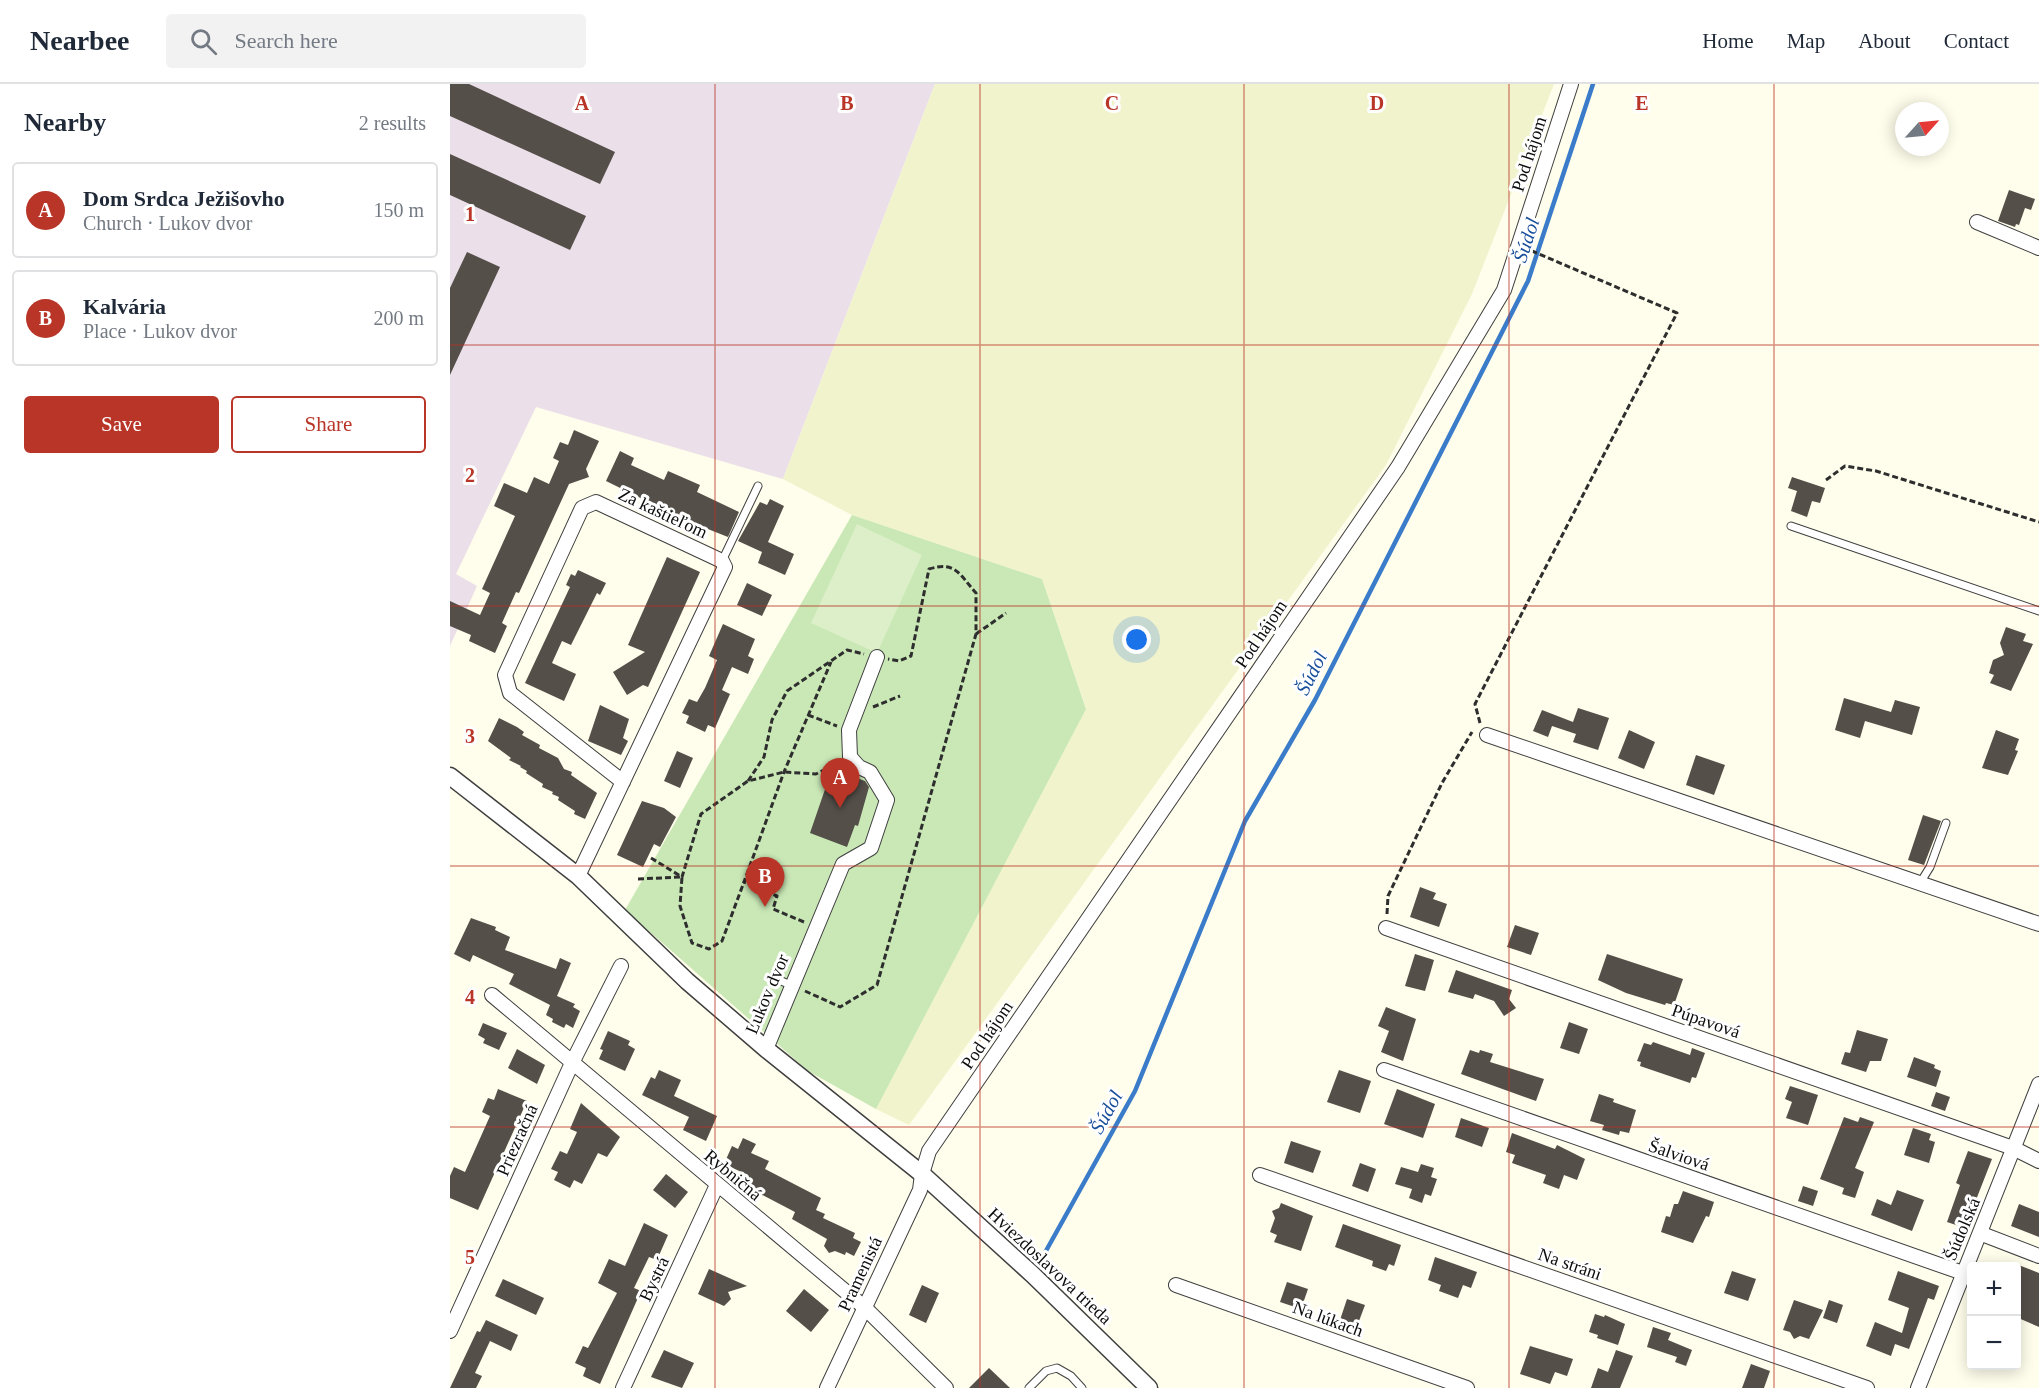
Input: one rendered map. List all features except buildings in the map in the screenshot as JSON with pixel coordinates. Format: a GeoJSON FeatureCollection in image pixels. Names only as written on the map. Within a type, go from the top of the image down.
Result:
{"type":"FeatureCollection","features":[{"type":"Feature","properties":{"kind":"street","name":"Pod hájom"},"geometry":{"type":"LineString","coordinates":[[922,1174],[929,1151],[1398,467],[1503,290],[1571,84]]}},
{"type":"Feature","properties":{"kind":"street"},"geometry":{"type":"LineString","coordinates":[[1977,222],[2039,248]]}},
{"type":"Feature","properties":{"kind":"street","name":"Za kaštieľom"},"geometry":{"type":"LineString","coordinates":[[623,783],[510,693],[505,675],[582,508],[596,502],[722,561]]}},
{"type":"Feature","properties":{"kind":"street"},"geometry":{"type":"LineString","coordinates":[[578,876],[725,567],[722,561]]}},
{"type":"Feature","properties":{"kind":"street"},"geometry":{"type":"LineString","coordinates":[[850,757],[849,730],[877,657]]}},
{"type":"Feature","properties":{"kind":"street"},"geometry":{"type":"LineString","coordinates":[[1487,735],[2039,924]]}},
{"type":"Feature","properties":{"kind":"street","name":"Lukov dvor"},"geometry":{"type":"LineString","coordinates":[[450,776],[578,876],[687,981],[766,1049],[843,864],[871,848],[887,800],[870,772],[859,767],[850,757]]}},
{"type":"Feature","properties":{"kind":"street","name":"Púpavová"},"geometry":{"type":"LineString","coordinates":[[1386,928],[2013,1148],[2039,1161]]}},
{"type":"Feature","properties":{"kind":"street","name":"Priezračná"},"geometry":{"type":"LineString","coordinates":[[450,1331],[572,1063],[621,966]]}},
{"type":"Feature","properties":{"kind":"street","name":"Rybničná"},"geometry":{"type":"LineString","coordinates":[[492,995],[864,1307],[946,1388]]}},
{"type":"Feature","properties":{"kind":"street","name":"Hviezdoslavova trieda"},"geometry":{"type":"LineString","coordinates":[[766,1049],[922,1174],[1033,1275],[1149,1388]]}},
{"type":"Feature","properties":{"kind":"street","name":"Šalviová"},"geometry":{"type":"LineString","coordinates":[[1384,1070],[1962,1273]]}},
{"type":"Feature","properties":{"kind":"street","name":"Šúdolská"},"geometry":{"type":"LineString","coordinates":[[1918,1388],[1962,1273],[1982,1234],[2039,1084]]}},
{"type":"Feature","properties":{"kind":"street","name":"Pramenistá"},"geometry":{"type":"LineString","coordinates":[[827,1388],[920,1192],[922,1174]]}},
{"type":"Feature","properties":{"kind":"street","name":"Na stráni"},"geometry":{"type":"LineString","coordinates":[[1260,1175],[1868,1388]]}},
{"type":"Feature","properties":{"kind":"street","name":"Bystrá"},"geometry":{"type":"LineString","coordinates":[[623,1388],[717,1185]]}},
{"type":"Feature","properties":{"kind":"street"},"geometry":{"type":"LineString","coordinates":[[1982,1234],[2039,1256]]}},
{"type":"Feature","properties":{"kind":"street","name":"Na lúkach"},"geometry":{"type":"LineString","coordinates":[[1176,1285],[1467,1388]]}},
{"type":"Feature","properties":{"kind":"lane"},"geometry":{"type":"LineString","coordinates":[[722,561],[758,486]]}},
{"type":"Feature","properties":{"kind":"lane"},"geometry":{"type":"LineString","coordinates":[[1791,526],[2039,611]]}},
{"type":"Feature","properties":{"kind":"lane"},"geometry":{"type":"LineString","coordinates":[[1920,883],[1930,867],[1946,824]]}},
{"type":"Feature","properties":{"kind":"lane"},"geometry":{"type":"LineString","coordinates":[[772,977],[793,986]]}},
{"type":"Feature","properties":{"kind":"lane"},"geometry":{"type":"LineString","coordinates":[[1029,1388],[1046,1371],[1057,1368],[1071,1376],[1082,1388]]}},
{"type":"Feature","properties":{"kind":"path"},"geometry":{"type":"LineString","coordinates":[[1386,928],[1388,896],[1442,783],[1470,735],[1480,724],[1475,704],[1677,313],[1530,250]]}},
{"type":"Feature","properties":{"kind":"path"},"geometry":{"type":"LineString","coordinates":[[1826,480],[1845,466],[1876,471],[2039,522]]}},
{"type":"Feature","properties":{"kind":"path"},"geometry":{"type":"LineString","coordinates":[[748,781],[764,757],[772,720],[787,691],[847,650],[899,661],[911,656],[929,569],[944,564],[954,568],[976,593],[976,634],[877,985],[840,1007],[793,986]]}},
{"type":"Feature","properties":{"kind":"path"},"geometry":{"type":"LineString","coordinates":[[976,634],[1006,613]]}},
{"type":"Feature","properties":{"kind":"path"},"geometry":{"type":"LineString","coordinates":[[831,660],[784,772],[722,941],[709,949],[692,943],[680,906],[682,877],[701,814],[748,781],[784,772],[816,774],[850,757]]}},
{"type":"Feature","properties":{"kind":"path"},"geometry":{"type":"LineString","coordinates":[[855,715],[900,696]]}},
{"type":"Feature","properties":{"kind":"path"},"geometry":{"type":"LineString","coordinates":[[808,715],[849,730]]}},
{"type":"Feature","properties":{"kind":"path"},"geometry":{"type":"LineString","coordinates":[[651,858],[682,877]]}},
{"type":"Feature","properties":{"kind":"path"},"geometry":{"type":"LineString","coordinates":[[638,879],[682,877]]}},
{"type":"Feature","properties":{"kind":"path"},"geometry":{"type":"LineString","coordinates":[[744,882],[777,896],[773,909],[817,928]]}},
{"type":"Feature","properties":{"kind":"shaded area"},"geometry":{"type":"Polygon","coordinates":[[[450,84],[935,84],[783,479],[536,407],[456,574],[477,586],[450,646],[450,84]]]}},
{"type":"Feature","properties":{"kind":"green space"},"geometry":{"type":"Polygon","coordinates":[[[935,84],[1554,84],[1472,294],[1386,465],[909,1125],[876,1109],[1086,708],[1042,579],[852,515],[783,479],[935,84]]]}},
{"type":"Feature","properties":{"kind":"green space"},"geometry":{"type":"Polygon","coordinates":[[[852,515],[1042,579],[1086,709],[876,1109],[808,1071],[625,910],[852,515]]]}},
{"type":"Feature","properties":{"kind":"green space"},"geometry":{"type":"Polygon","coordinates":[[[857,524],[922,555],[877,653],[811,623],[857,524]]]}},
{"type":"Feature","properties":{"kind":"waterway","name":"Šúdol"},"geometry":{"type":"LineString","coordinates":[[1037,1267],[1135,1091],[1245,821],[1315,700],[1528,281],[1593,84]]}},
{"type":"Feature","properties":{"kind":"place","name":"Dom Srdca Ježišovho"},"geometry":{"type":"Point","coordinates":[840,808]}},
{"type":"Feature","properties":{"kind":"place","name":"Kalvária"},"geometry":{"type":"Point","coordinates":[765,907]}}]}
